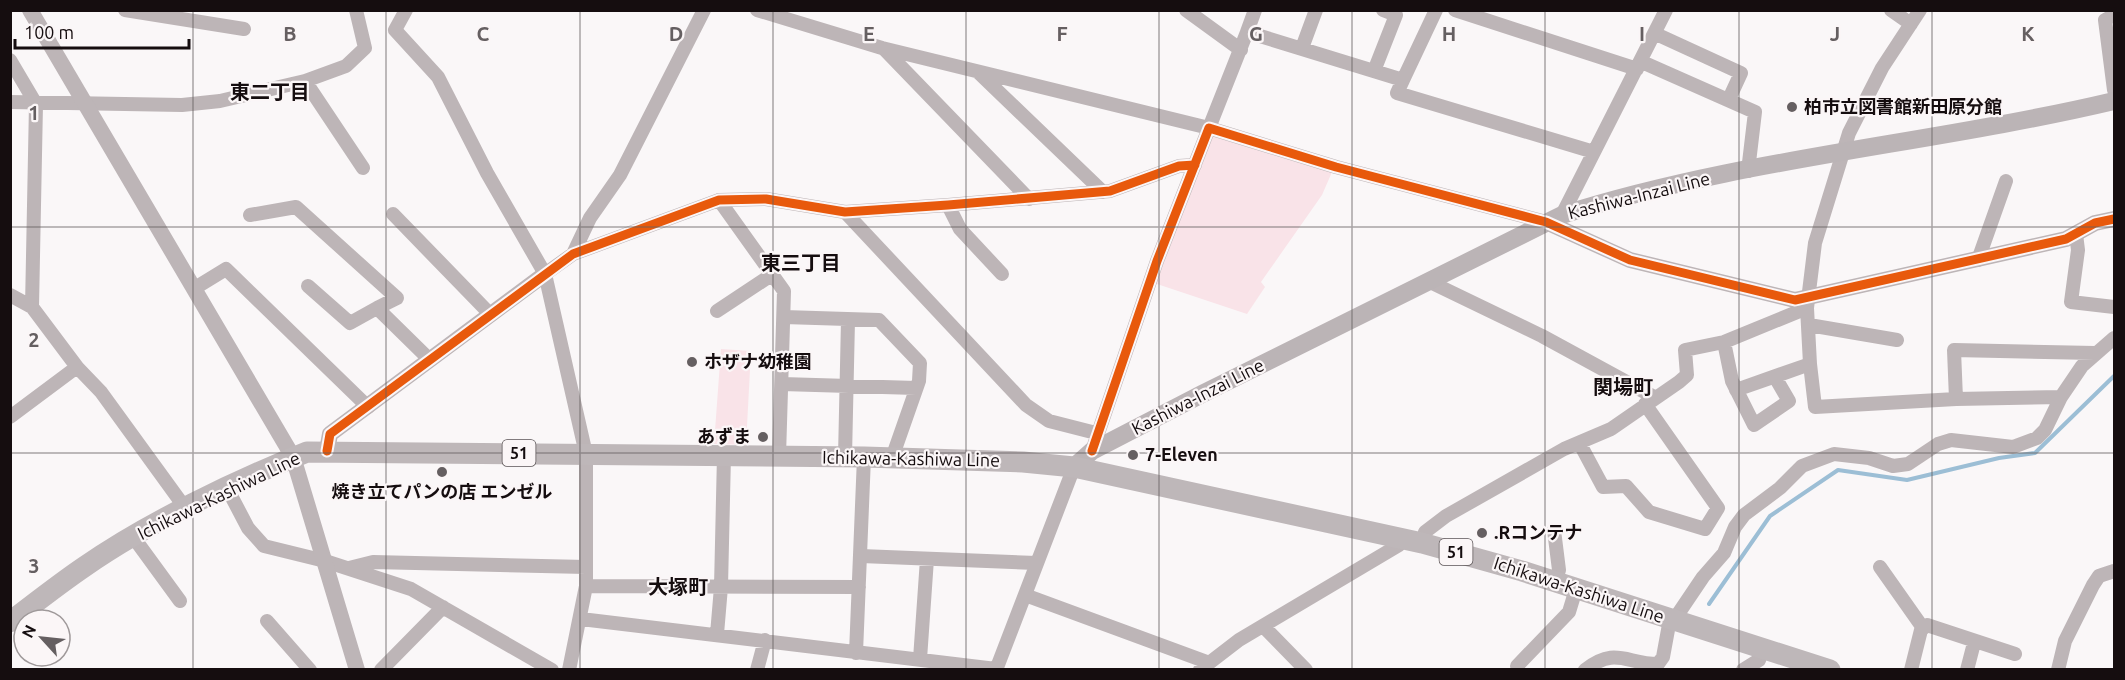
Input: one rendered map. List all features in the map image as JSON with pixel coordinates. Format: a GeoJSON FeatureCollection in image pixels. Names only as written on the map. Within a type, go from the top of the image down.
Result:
{"type":"FeatureCollection","features":[{"type":"Feature","properties":{"kind":"main road","name":"Kashiwa-Inzai Line"},"geometry":{"type":"LineString","coordinates":[[1074,467],[1094,442],[1554,219],[1645,191],[2115,101]]}},
{"type":"Feature","properties":{"kind":"main road","name":"Ichikawa-Kashiwa Line"},"geometry":{"type":"LineString","coordinates":[[10,622],[85,566],[186,509],[307,452],[855,457],[1023,462],[1074,467],[1412,540],[1555,582],[1830,669]]}},
{"type":"Feature","properties":{"kind":"street"},"geometry":{"type":"LineString","coordinates":[[30,10],[293,458],[357,669]]}},
{"type":"Feature","properties":{"kind":"street"},"geometry":{"type":"LineString","coordinates":[[125,10],[244,29]]}},
{"type":"Feature","properties":{"kind":"street"},"geometry":{"type":"LineString","coordinates":[[10,102],[182,105],[220,102],[305,81],[346,66],[364,48],[356,10]]}},
{"type":"Feature","properties":{"kind":"street"},"geometry":{"type":"LineString","coordinates":[[406,10],[395,30],[438,77],[487,173],[545,274],[586,454],[586,586],[569,669]]}},
{"type":"Feature","properties":{"kind":"street"},"geometry":{"type":"LineString","coordinates":[[573,254],[590,218],[624,167],[704,10]]}},
{"type":"Feature","properties":{"kind":"street"},"geometry":{"type":"LineString","coordinates":[[757,10],[882,48],[1209,128],[1336,167],[1554,219],[1630,260],[1807,304]]}},
{"type":"Feature","properties":{"kind":"street"},"geometry":{"type":"LineString","coordinates":[[1186,10],[1241,50]]}},
{"type":"Feature","properties":{"kind":"street"},"geometry":{"type":"LineString","coordinates":[[845,212],[1026,405],[1049,421],[1094,442],[1157,261],[1209,128],[1252,22],[1263,10]]}},
{"type":"Feature","properties":{"kind":"street"},"geometry":{"type":"LineString","coordinates":[[1302,48],[1316,10]]}},
{"type":"Feature","properties":{"kind":"street"},"geometry":{"type":"LineString","coordinates":[[1374,71],[1396,15],[1383,10]]}},
{"type":"Feature","properties":{"kind":"street"},"geometry":{"type":"LineString","coordinates":[[1436,10],[1397,93],[1594,152]]}},
{"type":"Feature","properties":{"kind":"street"},"geometry":{"type":"LineString","coordinates":[[1455,10],[1640,65],[1729,99],[1755,112],[1748,171]]}},
{"type":"Feature","properties":{"kind":"street"},"geometry":{"type":"LineString","coordinates":[[1554,219],[1594,152],[1656,34],[1666,10]]}},
{"type":"Feature","properties":{"kind":"street"},"geometry":{"type":"LineString","coordinates":[[1891,10],[1911,24]]}},
{"type":"Feature","properties":{"kind":"street"},"geometry":{"type":"LineString","coordinates":[[1920,10],[1859,110],[1843,152],[1815,243],[1807,304],[1815,407],[1956,399],[2061,397]]}},
{"type":"Feature","properties":{"kind":"street"},"geometry":{"type":"LineString","coordinates":[[2115,15],[2105,20],[2115,90]]}},
{"type":"Feature","properties":{"kind":"street"},"geometry":{"type":"LineString","coordinates":[[1252,22],[1302,48],[1403,80]]}},
{"type":"Feature","properties":{"kind":"street"},"geometry":{"type":"LineString","coordinates":[[1656,34],[1742,73],[1729,99]]}},
{"type":"Feature","properties":{"kind":"street"},"geometry":{"type":"LineString","coordinates":[[882,48],[1029,199]]}},
{"type":"Feature","properties":{"kind":"street"},"geometry":{"type":"LineString","coordinates":[[10,60],[36,104],[32,307]]}},
{"type":"Feature","properties":{"kind":"street"},"geometry":{"type":"LineString","coordinates":[[978,71],[1103,192]]}},
{"type":"Feature","properties":{"kind":"street"},"geometry":{"type":"LineString","coordinates":[[305,81],[363,168]]}},
{"type":"Feature","properties":{"kind":"street"},"geometry":{"type":"LineString","coordinates":[[327,451],[330,434],[573,254],[719,200],[766,199],[845,212],[948,205],[1103,192],[1179,166],[1196,165]]}},
{"type":"Feature","properties":{"kind":"street"},"geometry":{"type":"LineString","coordinates":[[1978,260],[2006,181]]}},
{"type":"Feature","properties":{"kind":"street"},"geometry":{"type":"LineString","coordinates":[[719,200],[784,291],[779,456]]}},
{"type":"Feature","properties":{"kind":"street"},"geometry":{"type":"LineString","coordinates":[[948,205],[960,229],[1002,274]]}},
{"type":"Feature","properties":{"kind":"street"},"geometry":{"type":"LineString","coordinates":[[250,215],[296,207],[397,298],[350,323],[308,286]]}},
{"type":"Feature","properties":{"kind":"street"},"geometry":{"type":"LineString","coordinates":[[393,214],[491,315]]}},
{"type":"Feature","properties":{"kind":"street"},"geometry":{"type":"LineString","coordinates":[[1025,595],[1204,666],[1264,627],[1425,532],[1446,516],[1564,449],[1611,429],[1687,375],[1685,350],[1724,342],[1807,304],[2066,239],[2095,223],[2115,219]]}},
{"type":"Feature","properties":{"kind":"street"},"geometry":{"type":"LineString","coordinates":[[2076,234],[2078,250],[2071,303],[2115,307]]}},
{"type":"Feature","properties":{"kind":"street"},"geometry":{"type":"LineString","coordinates":[[195,288],[226,268],[368,407]]}},
{"type":"Feature","properties":{"kind":"street"},"geometry":{"type":"LineString","coordinates":[[717,311],[773,274]]}},
{"type":"Feature","properties":{"kind":"street"},"geometry":{"type":"LineString","coordinates":[[1428,281],[1542,336],[1649,401],[1718,508],[1705,530],[1649,512],[1626,486],[1603,487],[1580,444]]}},
{"type":"Feature","properties":{"kind":"street"},"geometry":{"type":"LineString","coordinates":[[10,295],[32,307],[77,367],[101,392],[186,509]]}},
{"type":"Feature","properties":{"kind":"street"},"geometry":{"type":"LineString","coordinates":[[378,308],[430,360]]}},
{"type":"Feature","properties":{"kind":"street"},"geometry":{"type":"LineString","coordinates":[[784,317],[879,320],[920,363],[916,388],[892,458]]}},
{"type":"Feature","properties":{"kind":"street"},"geometry":{"type":"LineString","coordinates":[[848,320],[846,387],[855,457],[861,556],[856,653]]}},
{"type":"Feature","properties":{"kind":"street"},"geometry":{"type":"LineString","coordinates":[[1809,325],[1897,340]]}},
{"type":"Feature","properties":{"kind":"street"},"geometry":{"type":"LineString","coordinates":[[1585,669],[1606,657],[1623,656],[1648,664],[1658,664],[1663,657],[1672,620],[1703,577],[1725,553],[1735,528],[1744,515],[1780,488],[1802,466],[1834,454],[1869,458],[1893,466],[1908,464],[1938,444],[1952,440],[2013,447],[2037,438],[2045,430],[2061,397],[2082,366],[2115,338]]}},
{"type":"Feature","properties":{"kind":"street"},"geometry":{"type":"LineString","coordinates":[[1724,342],[1736,390],[1754,425],[1789,401],[1775,377]]}},
{"type":"Feature","properties":{"kind":"street"},"geometry":{"type":"LineString","coordinates":[[1956,399],[1954,350],[2096,353]]}},
{"type":"Feature","properties":{"kind":"street"},"geometry":{"type":"LineString","coordinates":[[1736,390],[1810,364]]}},
{"type":"Feature","properties":{"kind":"street"},"geometry":{"type":"LineString","coordinates":[[10,417],[77,367]]}},
{"type":"Feature","properties":{"kind":"street"},"geometry":{"type":"LineString","coordinates":[[782,384],[916,388]]}},
{"type":"Feature","properties":{"kind":"street"},"geometry":{"type":"LineString","coordinates":[[717,634],[721,588],[724,455]]}},
{"type":"Feature","properties":{"kind":"street"},"geometry":{"type":"LineString","coordinates":[[581,619],[765,640],[856,653],[903,663],[920,659],[996,669],[1074,467]]}},
{"type":"Feature","properties":{"kind":"street"},"geometry":{"type":"LineString","coordinates":[[227,488],[248,528],[264,546],[325,561],[411,589],[552,669]]}},
{"type":"Feature","properties":{"kind":"street"},"geometry":{"type":"LineString","coordinates":[[1554,530],[1559,570],[1555,582]]}},
{"type":"Feature","properties":{"kind":"street"},"geometry":{"type":"LineString","coordinates":[[134,538],[180,601]]}},
{"type":"Feature","properties":{"kind":"street"},"geometry":{"type":"LineString","coordinates":[[861,556],[1036,563]]}},
{"type":"Feature","properties":{"kind":"street"},"geometry":{"type":"LineString","coordinates":[[920,659],[927,559]]}},
{"type":"Feature","properties":{"kind":"street"},"geometry":{"type":"LineString","coordinates":[[347,568],[373,562],[586,567]]}},
{"type":"Feature","properties":{"kind":"street"},"geometry":{"type":"LineString","coordinates":[[1880,567],[1923,628]]}},
{"type":"Feature","properties":{"kind":"street"},"geometry":{"type":"LineString","coordinates":[[2058,669],[2066,641],[2093,585],[2099,576],[2115,571]]}},
{"type":"Feature","properties":{"kind":"street"},"geometry":{"type":"LineString","coordinates":[[586,586],[859,587]]}},
{"type":"Feature","properties":{"kind":"street"},"geometry":{"type":"LineString","coordinates":[[1517,666],[1569,612],[1576,589]]}},
{"type":"Feature","properties":{"kind":"street"},"geometry":{"type":"LineString","coordinates":[[381,669],[443,607]]}},
{"type":"Feature","properties":{"kind":"street"},"geometry":{"type":"LineString","coordinates":[[267,621],[310,669]]}},
{"type":"Feature","properties":{"kind":"street"},"geometry":{"type":"LineString","coordinates":[[1911,669],[1923,628],[1927,625],[1974,643],[2015,654]]}},
{"type":"Feature","properties":{"kind":"street"},"geometry":{"type":"LineString","coordinates":[[1264,627],[1306,669]]}},
{"type":"Feature","properties":{"kind":"street"},"geometry":{"type":"LineString","coordinates":[[756,669],[765,640]]}},
{"type":"Feature","properties":{"kind":"street"},"geometry":{"type":"LineString","coordinates":[[1967,669],[1974,643]]}},
{"type":"Feature","properties":{"kind":"street"},"geometry":{"type":"LineString","coordinates":[[1743,669],[1759,660],[1763,649]]}},
{"type":"Feature","properties":{"kind":"shaded area"},"geometry":{"type":"Polygon","coordinates":[[[1209,135],[1332,172],[1322,195],[1261,282],[1265,287],[1247,314],[1154,283],[1209,135]]]}},
{"type":"Feature","properties":{"kind":"shaded area"},"geometry":{"type":"Polygon","coordinates":[[[721,349],[751,351],[746,445],[714,444],[721,349]]]}},
{"type":"Feature","properties":{"kind":"waterway"},"geometry":{"type":"LineString","coordinates":[[1709,604],[1770,516],[1838,470],[1907,480],[1999,458],[2035,453],[2114,376]]}},
{"type":"Feature","properties":{"kind":"cycle path"},"geometry":{"type":"LineString","coordinates":[[1092,451],[1157,261],[1209,128],[1336,167],[1546,222],[1630,260],[1795,300],[2066,239],[2095,223],[2114,219]]}},
{"type":"Feature","properties":{"kind":"cycle path"},"geometry":{"type":"LineString","coordinates":[[327,451],[330,434],[573,254],[719,200],[766,199],[845,212],[948,205],[1110,191],[1179,166],[1195,165]]}},
{"type":"Feature","properties":{"kind":"place","name":"柏市立図書館新田原分館"},"geometry":{"type":"Point","coordinates":[1792,107]}},
{"type":"Feature","properties":{"kind":"place","name":"ホザナ幼稚園"},"geometry":{"type":"Point","coordinates":[692,362]}},
{"type":"Feature","properties":{"kind":"place","name":"あずま"},"geometry":{"type":"Point","coordinates":[763,437]}},
{"type":"Feature","properties":{"kind":"place","name":"7-Eleven"},"geometry":{"type":"Point","coordinates":[1133,455]}},
{"type":"Feature","properties":{"kind":"place","name":"焼き立てパンの店 エンゼル"},"geometry":{"type":"Point","coordinates":[442,472]}},
{"type":"Feature","properties":{"kind":"place","name":".Rコンテナ"},"geometry":{"type":"Point","coordinates":[1482,533]}},
{"type":"Feature","properties":{"kind":"district","name":"東二丁目"},"geometry":{"type":"Point","coordinates":[270,92]}},
{"type":"Feature","properties":{"kind":"district","name":"東三丁目"},"geometry":{"type":"Point","coordinates":[801,263]}},
{"type":"Feature","properties":{"kind":"district","name":"関場町"},"geometry":{"type":"Point","coordinates":[1623,387]}},
{"type":"Feature","properties":{"kind":"district","name":"大塚町"},"geometry":{"type":"Point","coordinates":[678,587]}}]}
